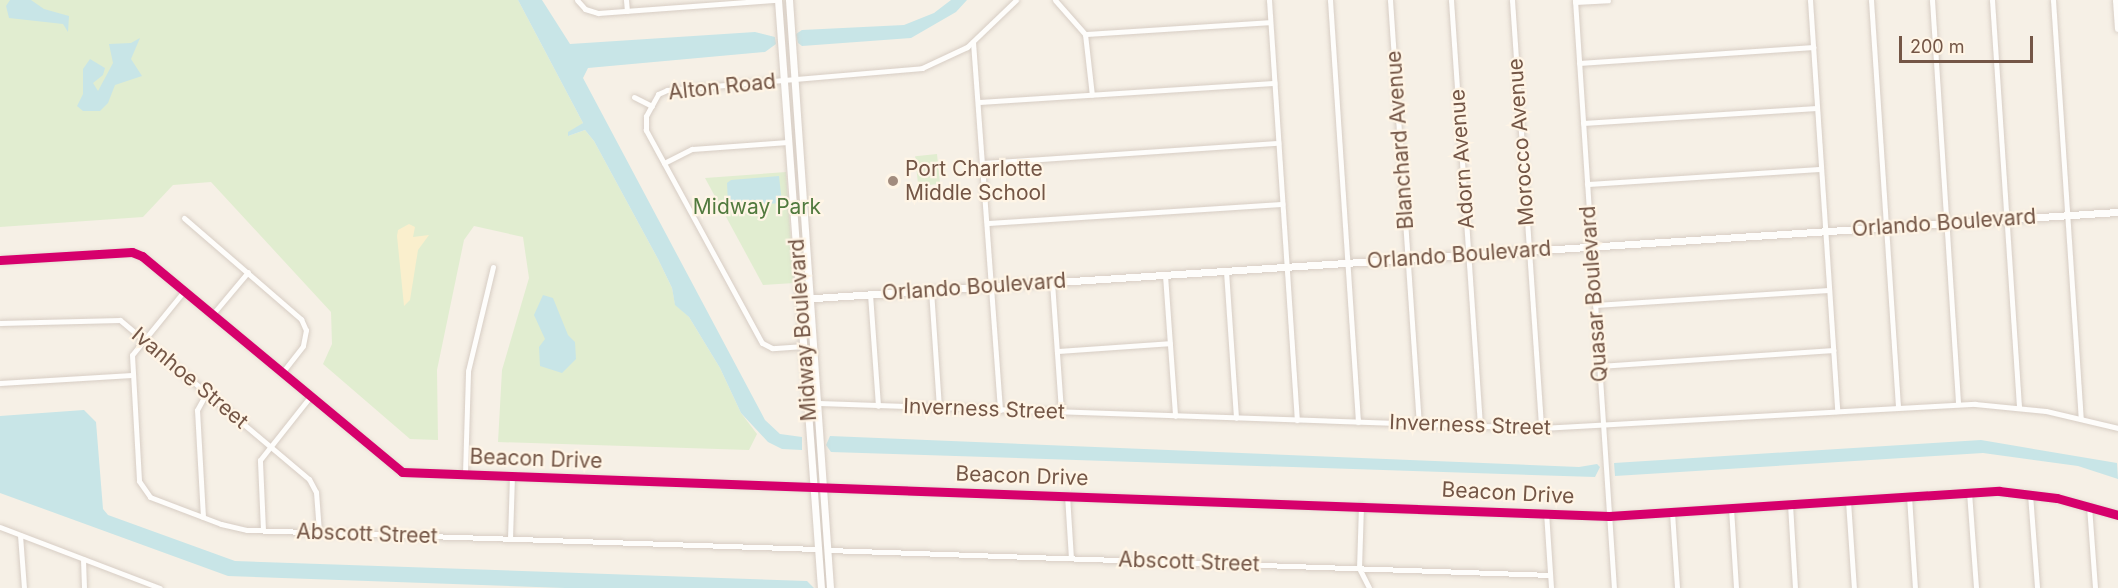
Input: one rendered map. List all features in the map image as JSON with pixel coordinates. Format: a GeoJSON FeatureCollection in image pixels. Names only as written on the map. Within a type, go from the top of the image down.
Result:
{"type":"FeatureCollection","features":[{"type":"Feature","properties":{"kind":"street"},"geometry":{"type":"LineString","coordinates":[[577,0],[591,12],[776,0]]}},
{"type":"Feature","properties":{"kind":"street"},"geometry":{"type":"LineString","coordinates":[[626,0],[627,11]]}},
{"type":"Feature","properties":{"kind":"street"},"geometry":{"type":"LineString","coordinates":[[677,0],[677,7]]}},
{"type":"Feature","properties":{"kind":"street","name":"Midway Boulevard"},"geometry":{"type":"LineString","coordinates":[[776,0],[804,346],[820,588]]}},
{"type":"Feature","properties":{"kind":"street","name":"Midway Boulevard"},"geometry":{"type":"LineString","coordinates":[[789,0],[819,403],[830,588]]}},
{"type":"Feature","properties":{"kind":"street","name":"Alton Road"},"geometry":{"type":"LineString","coordinates":[[804,346],[772,348],[762,343],[646,130],[644,122],[652,106],[667,90],[915,70],[946,59],[973,42],[1016,0]]}},
{"type":"Feature","properties":{"kind":"street"},"geometry":{"type":"LineString","coordinates":[[1055,0],[1085,34],[1092,95]]}},
{"type":"Feature","properties":{"kind":"street"},"geometry":{"type":"LineString","coordinates":[[1269,0],[1297,420]]}},
{"type":"Feature","properties":{"kind":"street"},"geometry":{"type":"LineString","coordinates":[[1330,0],[1358,422]]}},
{"type":"Feature","properties":{"kind":"street","name":"Blanchard Avenue"},"geometry":{"type":"LineString","coordinates":[[1390,0],[1419,424]]}},
{"type":"Feature","properties":{"kind":"street","name":"Adorn Avenue"},"geometry":{"type":"LineString","coordinates":[[1451,0],[1480,426]]}},
{"type":"Feature","properties":{"kind":"street","name":"Morocco Avenue"},"geometry":{"type":"LineString","coordinates":[[1512,0],[1541,428]]}},
{"type":"Feature","properties":{"kind":"street"},"geometry":{"type":"LineString","coordinates":[[1575,1],[1608,0]]}},
{"type":"Feature","properties":{"kind":"street"},"geometry":{"type":"LineString","coordinates":[[1810,0],[1837,411]]}},
{"type":"Feature","properties":{"kind":"street"},"geometry":{"type":"LineString","coordinates":[[1871,0],[1898,407]]}},
{"type":"Feature","properties":{"kind":"street"},"geometry":{"type":"LineString","coordinates":[[1932,0],[1958,404]]}},
{"type":"Feature","properties":{"kind":"street"},"geometry":{"type":"LineString","coordinates":[[1992,0],[2019,407]]}},
{"type":"Feature","properties":{"kind":"street"},"geometry":{"type":"LineString","coordinates":[[2053,0],[2081,418]]}},
{"type":"Feature","properties":{"kind":"street"},"geometry":{"type":"LineString","coordinates":[[2116,0],[2118,28]]}},
{"type":"Feature","properties":{"kind":"street","name":"Quasar Boulevard"},"geometry":{"type":"LineString","coordinates":[[1575,1],[1614,588]]}},
{"type":"Feature","properties":{"kind":"street"},"geometry":{"type":"LineString","coordinates":[[1085,34],[1270,22]]}},
{"type":"Feature","properties":{"kind":"street"},"geometry":{"type":"LineString","coordinates":[[973,42],[1000,410]]}},
{"type":"Feature","properties":{"kind":"street"},"geometry":{"type":"LineString","coordinates":[[1579,63],[1813,47]]}},
{"type":"Feature","properties":{"kind":"street"},"geometry":{"type":"LineString","coordinates":[[978,102],[1274,83]]}},
{"type":"Feature","properties":{"kind":"street"},"geometry":{"type":"LineString","coordinates":[[634,97],[652,106]]}},
{"type":"Feature","properties":{"kind":"street"},"geometry":{"type":"LineString","coordinates":[[1583,123],[1817,108]]}},
{"type":"Feature","properties":{"kind":"street"},"geometry":{"type":"LineString","coordinates":[[664,163],[692,148],[788,142]]}},
{"type":"Feature","properties":{"kind":"street"},"geometry":{"type":"LineString","coordinates":[[982,163],[1278,143]]}},
{"type":"Feature","properties":{"kind":"street"},"geometry":{"type":"LineString","coordinates":[[1587,184],[1821,169]]}},
{"type":"Feature","properties":{"kind":"street"},"geometry":{"type":"LineString","coordinates":[[987,223],[1282,204]]}},
{"type":"Feature","properties":{"kind":"street","name":"Orlando Boulevard"},"geometry":{"type":"LineString","coordinates":[[800,299],[2118,212]]}},
{"type":"Feature","properties":{"kind":"street"},"geometry":{"type":"LineString","coordinates":[[184,218],[297,314],[304,325],[303,346],[282,373]]}},
{"type":"Feature","properties":{"kind":"street","name":"Beacon Drive"},"geometry":{"type":"LineString","coordinates":[[0,260],[132,252],[184,291],[402,472],[1361,505],[1609,516],[1969,492],[2030,494],[2118,514]]}},
{"type":"Feature","properties":{"kind":"street"},"geometry":{"type":"LineString","coordinates":[[465,474],[468,371],[493,267]]}},
{"type":"Feature","properties":{"kind":"street"},"geometry":{"type":"LineString","coordinates":[[1226,271],[1236,418]]}},
{"type":"Feature","properties":{"kind":"street"},"geometry":{"type":"LineString","coordinates":[[212,315],[248,272]]}},
{"type":"Feature","properties":{"kind":"street"},"geometry":{"type":"LineString","coordinates":[[1165,275],[1175,416]]}},
{"type":"Feature","properties":{"kind":"street"},"geometry":{"type":"LineString","coordinates":[[1052,282],[1061,412]]}},
{"type":"Feature","properties":{"kind":"street"},"geometry":{"type":"LineString","coordinates":[[931,290],[939,408]]}},
{"type":"Feature","properties":{"kind":"street"},"geometry":{"type":"LineString","coordinates":[[1595,305],[1829,290]]}},
{"type":"Feature","properties":{"kind":"street","name":"Abscott Street"},"geometry":{"type":"LineString","coordinates":[[184,291],[132,355],[141,488],[150,497],[234,528],[818,549]]}},
{"type":"Feature","properties":{"kind":"street"},"geometry":{"type":"LineString","coordinates":[[870,294],[878,406]]}},
{"type":"Feature","properties":{"kind":"street","name":"Ivanhoe Street"},"geometry":{"type":"LineString","coordinates":[[0,323],[115,317],[314,484],[319,532]]}},
{"type":"Feature","properties":{"kind":"street"},"geometry":{"type":"LineString","coordinates":[[1057,351],[1170,344]]}},
{"type":"Feature","properties":{"kind":"street"},"geometry":{"type":"LineString","coordinates":[[1599,366],[1833,350]]}},
{"type":"Feature","properties":{"kind":"street"},"geometry":{"type":"LineString","coordinates":[[0,383],[132,375]]}},
{"type":"Feature","properties":{"kind":"street"},"geometry":{"type":"LineString","coordinates":[[203,517],[196,410],[207,392]]}},
{"type":"Feature","properties":{"kind":"street"},"geometry":{"type":"LineString","coordinates":[[263,530],[260,469],[270,445],[310,397]]}},
{"type":"Feature","properties":{"kind":"street","name":"Inverness Street"},"geometry":{"type":"LineString","coordinates":[[819,403],[1541,428],[1958,404],[2019,407],[2081,418],[2118,428]]}},
{"type":"Feature","properties":{"kind":"street"},"geometry":{"type":"LineString","coordinates":[[510,539],[512,476]]}},
{"type":"Feature","properties":{"kind":"street"},"geometry":{"type":"LineString","coordinates":[[1969,492],[1976,588]]}},
{"type":"Feature","properties":{"kind":"street"},"geometry":{"type":"LineString","coordinates":[[2030,494],[2037,588]]}},
{"type":"Feature","properties":{"kind":"street"},"geometry":{"type":"LineString","coordinates":[[1067,495],[1071,558]]}},
{"type":"Feature","properties":{"kind":"street"},"geometry":{"type":"LineString","coordinates":[[1909,496],[1915,588]]}},
{"type":"Feature","properties":{"kind":"street"},"geometry":{"type":"LineString","coordinates":[[1848,501],[1854,588]]}},
{"type":"Feature","properties":{"kind":"street"},"geometry":{"type":"LineString","coordinates":[[1790,504],[1795,588]]}},
{"type":"Feature","properties":{"kind":"street"},"geometry":{"type":"LineString","coordinates":[[1361,505],[1359,568],[1369,588]]}},
{"type":"Feature","properties":{"kind":"street"},"geometry":{"type":"LineString","coordinates":[[2089,506],[2095,588]]}},
{"type":"Feature","properties":{"kind":"street"},"geometry":{"type":"LineString","coordinates":[[1731,508],[1736,588]]}},
{"type":"Feature","properties":{"kind":"street"},"geometry":{"type":"LineString","coordinates":[[1546,512],[1551,588]]}},
{"type":"Feature","properties":{"kind":"street"},"geometry":{"type":"LineString","coordinates":[[1672,512],[1677,588]]}},
{"type":"Feature","properties":{"kind":"street"},"geometry":{"type":"LineString","coordinates":[[0,527],[145,585],[160,588]]}},
{"type":"Feature","properties":{"kind":"street"},"geometry":{"type":"LineString","coordinates":[[20,535],[24,588]]}},
{"type":"Feature","properties":{"kind":"street","name":"Abscott Street"},"geometry":{"type":"LineString","coordinates":[[828,550],[1550,574]]}},
{"type":"Feature","properties":{"kind":"street"},"geometry":{"type":"LineString","coordinates":[[83,559],[84,588]]}},
{"type":"Feature","properties":{"kind":"green space"},"geometry":{"type":"Polygon","coordinates":[[[0,0],[518,0],[583,123],[568,136],[585,130],[594,141],[658,259],[672,288],[675,304],[689,317],[720,368],[741,413],[757,434],[749,450],[498,442],[502,370],[529,278],[523,237],[474,226],[464,240],[437,370],[438,440],[410,439],[323,364],[332,344],[331,312],[211,182],[173,185],[143,217],[0,227],[0,0]]]}},
{"type":"Feature","properties":{"kind":"green space"},"geometry":{"type":"Polygon","coordinates":[[[937,154],[940,184],[918,186],[915,156],[937,154]]]}},
{"type":"Feature","properties":{"kind":"green space","name":"Midway Park"},"geometry":{"type":"Polygon","coordinates":[[[786,172],[794,283],[763,285],[705,178],[786,172]]]}},
{"type":"Feature","properties":{"kind":"sand"},"geometry":{"type":"Polygon","coordinates":[[[409,224],[415,227],[413,237],[429,235],[418,250],[410,300],[404,306],[397,236],[398,230],[409,224]]]}},
{"type":"Feature","properties":{"kind":"water"},"geometry":{"type":"Polygon","coordinates":[[[10,0],[31,0],[44,9],[69,16],[68,32],[63,24],[9,18],[6,6],[10,0]]]}},
{"type":"Feature","properties":{"kind":"water"},"geometry":{"type":"Polygon","coordinates":[[[518,0],[542,0],[570,44],[755,32],[775,37],[776,44],[765,52],[588,68],[583,78],[765,420],[780,434],[802,437],[802,450],[782,449],[768,442],[741,413],[720,368],[689,317],[675,305],[672,288],[658,259],[594,141],[585,130],[568,136],[568,132],[583,123],[518,0]]]}},
{"type":"Feature","properties":{"kind":"water"},"geometry":{"type":"Polygon","coordinates":[[[951,0],[967,0],[956,12],[911,38],[802,46],[798,43],[796,34],[802,30],[904,25],[934,13],[951,0]]]}},
{"type":"Feature","properties":{"kind":"water"},"geometry":{"type":"Polygon","coordinates":[[[140,38],[131,59],[142,76],[115,85],[108,103],[100,111],[83,111],[77,106],[83,94],[83,69],[90,59],[105,68],[103,75],[93,83],[98,91],[113,63],[109,44],[131,43],[140,38]]]}},
{"type":"Feature","properties":{"kind":"water"},"geometry":{"type":"Polygon","coordinates":[[[779,176],[782,203],[732,206],[728,203],[727,183],[731,180],[779,176]]]}},
{"type":"Feature","properties":{"kind":"water"},"geometry":{"type":"Polygon","coordinates":[[[543,295],[553,298],[568,335],[575,342],[576,359],[562,373],[540,366],[539,347],[545,339],[534,315],[543,295]]]}},
{"type":"Feature","properties":{"kind":"water"},"geometry":{"type":"Polygon","coordinates":[[[84,410],[96,422],[103,509],[108,515],[235,561],[807,581],[814,588],[565,588],[228,576],[0,493],[0,416],[84,410]]]}},
{"type":"Feature","properties":{"kind":"water"},"geometry":{"type":"Polygon","coordinates":[[[830,436],[1579,467],[1597,464],[1600,467],[1595,477],[831,452],[826,445],[830,436]]]}},
{"type":"Feature","properties":{"kind":"water"},"geometry":{"type":"Polygon","coordinates":[[[1981,440],[2117,463],[2118,479],[2078,466],[1983,453],[1615,476],[1614,463],[1981,440]]]}},
{"type":"Feature","properties":{"kind":"cycle path"},"geometry":{"type":"LineString","coordinates":[[0,260],[132,252],[142,256],[402,472],[1609,516],[1999,491],[2057,498],[2118,515]]}},
{"type":"Feature","properties":{"kind":"place","name":"Port Charlotte Middle School"},"geometry":{"type":"Point","coordinates":[893,181]}}]}
